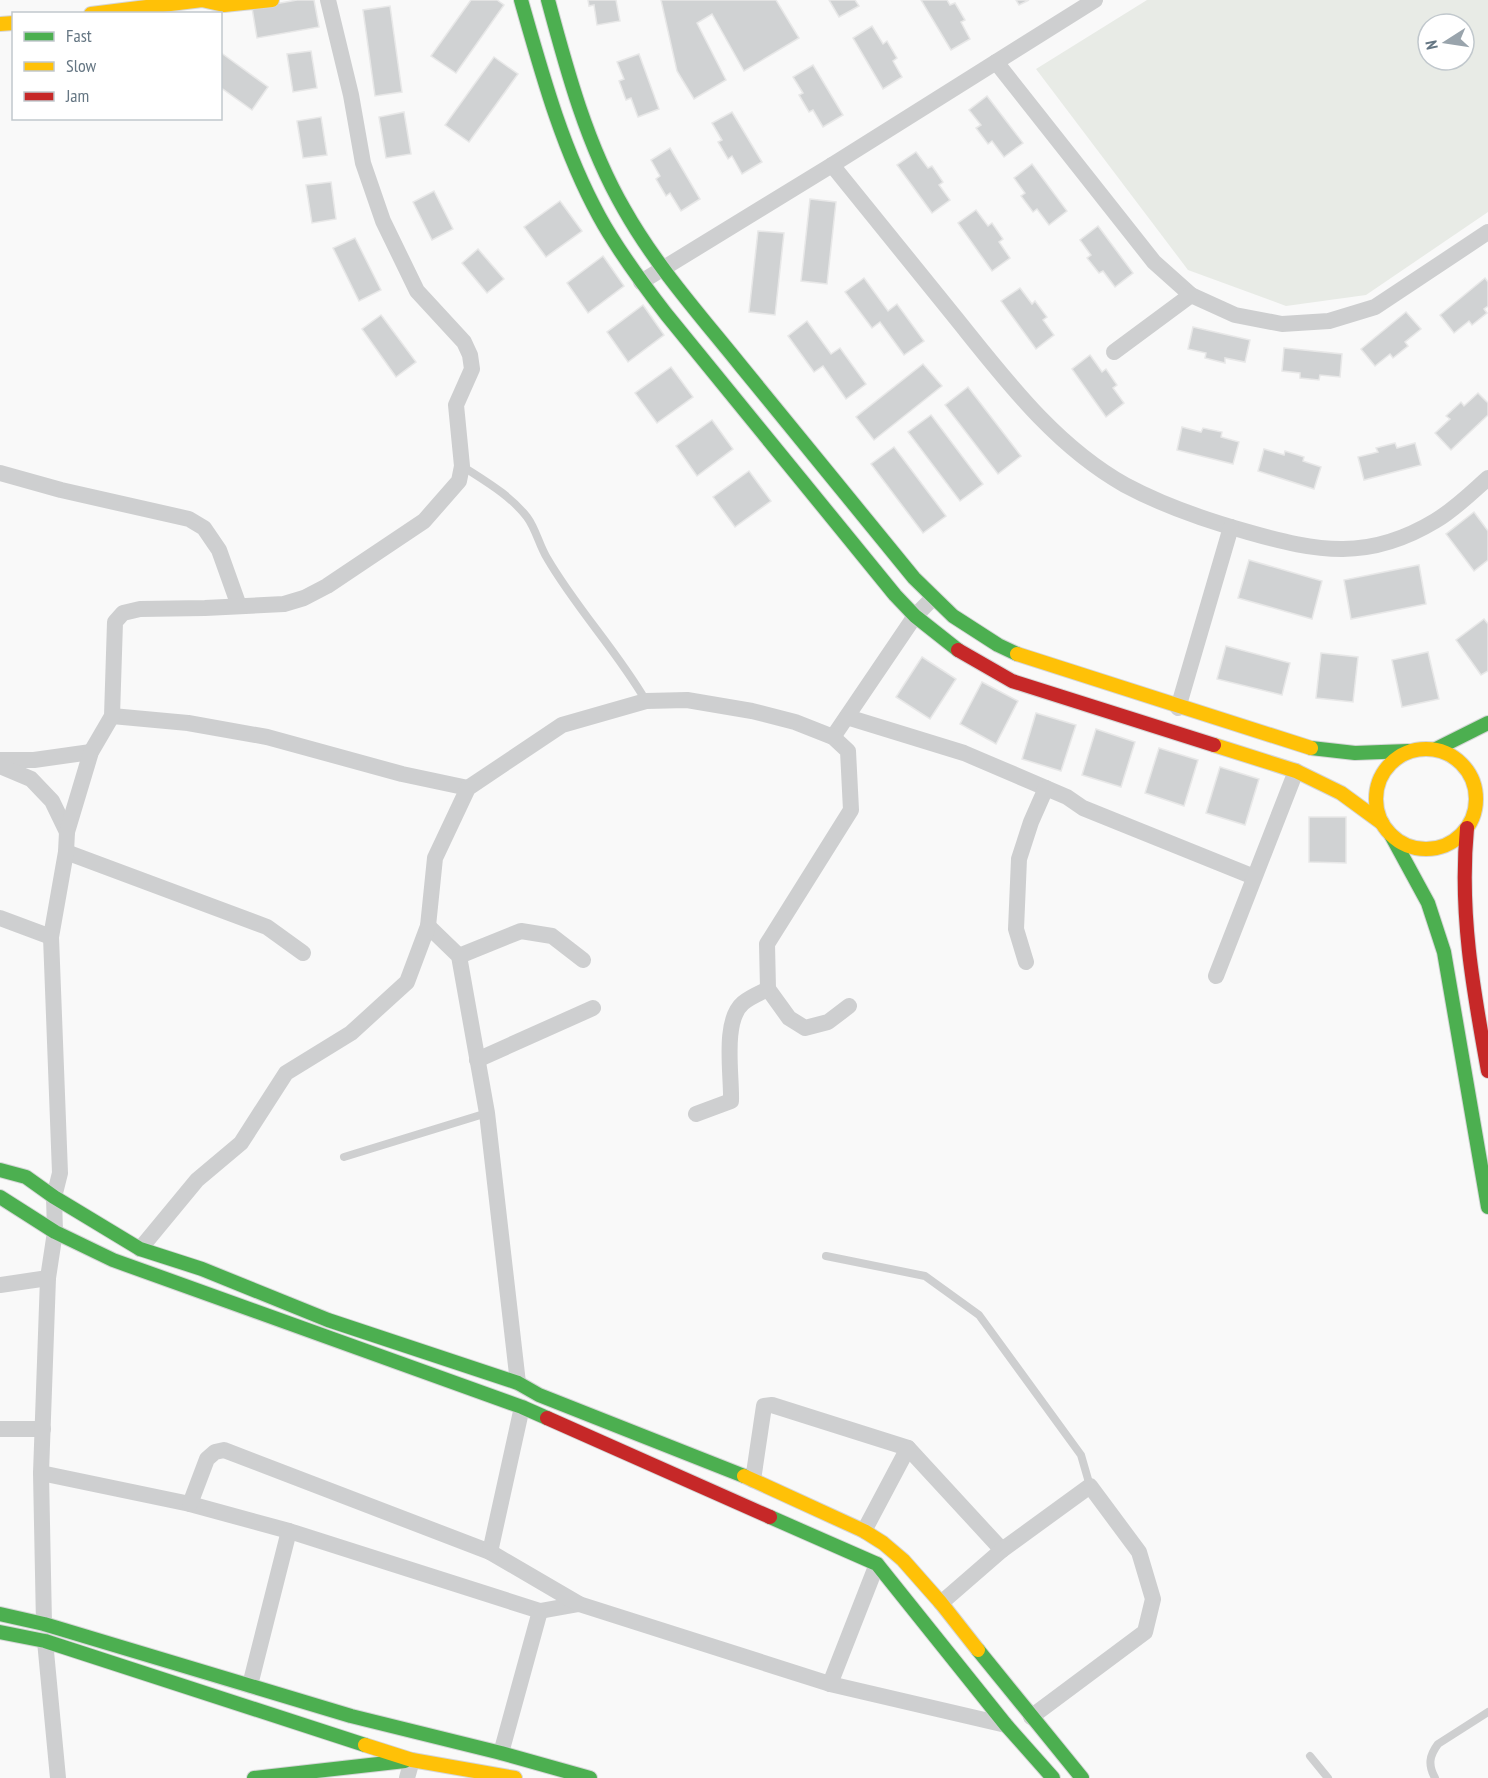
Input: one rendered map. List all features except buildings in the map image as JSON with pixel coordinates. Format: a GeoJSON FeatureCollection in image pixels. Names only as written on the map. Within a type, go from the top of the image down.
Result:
{"type":"FeatureCollection","features":[{"type":"Feature","properties":{"kind":"street"},"geometry":{"type":"LineString","coordinates":[[107,12],[202,0],[235,5],[272,0]]}},
{"type":"Feature","properties":{"kind":"street"},"geometry":{"type":"LineString","coordinates":[[58,1778],[45,1641],[41,1473],[48,1278],[55,1232],[54,1197],[60,1173],[51,937],[66,852],[67,832],[91,752],[112,716],[115,622],[123,613],[140,609],[284,604],[304,598],[327,586],[424,521],[459,481],[462,466],[456,405],[472,369],[470,355],[464,342],[417,291],[382,221],[363,163],[351,94],[328,0]]}},
{"type":"Feature","properties":{"kind":"street"},"geometry":{"type":"LineString","coordinates":[[521,0],[569,155],[602,222],[641,282],[877,574],[915,616],[961,653],[1012,681],[1296,771],[1341,793],[1382,823]]}},
{"type":"Feature","properties":{"kind":"street"},"geometry":{"type":"LineString","coordinates":[[548,0],[570,77],[593,145],[624,210],[662,268],[909,572],[933,598],[975,631],[1023,657],[1302,746],[1329,752],[1381,754],[1422,748],[1436,749],[1449,754],[1468,771],[1475,789],[1476,808]]}},
{"type":"Feature","properties":{"kind":"street"},"geometry":{"type":"LineString","coordinates":[[641,282],[1095,0]]}},
{"type":"Feature","properties":{"kind":"street"},"geometry":{"type":"LineString","coordinates":[[996,62],[1154,262],[1191,295],[1235,315],[1282,324],[1329,321],[1375,307],[1488,232]]}},
{"type":"Feature","properties":{"kind":"street"},"geometry":{"type":"LineString","coordinates":[[832,165],[1034,412],[1077,452],[1134,489],[1176,510],[1291,544],[1329,550],[1366,548],[1403,538],[1437,521],[1488,478]]}},
{"type":"Feature","properties":{"kind":"street"},"geometry":{"type":"LineString","coordinates":[[1114,352],[1191,295]]}},
{"type":"Feature","properties":{"kind":"street"},"geometry":{"type":"LineString","coordinates":[[0,473],[61,490],[189,519],[204,528],[219,550],[239,606]]}},
{"type":"Feature","properties":{"kind":"street"},"geometry":{"type":"LineString","coordinates":[[1178,708],[1231,527]]}},
{"type":"Feature","properties":{"kind":"street"},"geometry":{"type":"LineString","coordinates":[[833,737],[915,616],[933,598]]}},
{"type":"Feature","properties":{"kind":"street"},"geometry":{"type":"LineString","coordinates":[[140,1250],[197,1180],[240,1143],[286,1073],[351,1033],[407,982],[428,926],[435,858],[468,788],[562,725],[646,701],[687,700],[752,711],[795,722],[833,737],[848,752],[851,810],[767,944],[768,989],[789,1018],[805,1028],[828,1022],[849,1006]]}},
{"type":"Feature","properties":{"kind":"street"},"geometry":{"type":"LineString","coordinates":[[1156,727],[1164,714],[1178,708]]}},
{"type":"Feature","properties":{"kind":"street"},"geometry":{"type":"LineString","coordinates":[[1178,708],[1187,720],[1188,728],[1185,736]]}},
{"type":"Feature","properties":{"kind":"street"},"geometry":{"type":"LineString","coordinates":[[112,716],[188,723],[267,737],[402,774],[468,788]]}},
{"type":"Feature","properties":{"kind":"street"},"geometry":{"type":"LineString","coordinates":[[847,717],[964,753],[1067,797],[1083,808],[1254,877]]}},
{"type":"Feature","properties":{"kind":"street"},"geometry":{"type":"LineString","coordinates":[[1436,749],[1488,723]]}},
{"type":"Feature","properties":{"kind":"street"},"geometry":{"type":"LineString","coordinates":[[1408,751],[1395,758],[1385,769],[1376,795],[1377,810],[1382,823],[1417,879],[1437,927],[1444,952],[1488,1207]]}},
{"type":"Feature","properties":{"kind":"street"},"geometry":{"type":"LineString","coordinates":[[0,760],[34,760],[91,752]]}},
{"type":"Feature","properties":{"kind":"street"},"geometry":{"type":"LineString","coordinates":[[0,766],[31,779],[52,801],[67,832]]}},
{"type":"Feature","properties":{"kind":"street"},"geometry":{"type":"LineString","coordinates":[[1216,976],[1296,771]]}},
{"type":"Feature","properties":{"kind":"street"},"geometry":{"type":"LineString","coordinates":[[1026,962],[1016,929],[1019,859],[1031,822],[1046,788]]}},
{"type":"Feature","properties":{"kind":"street"},"geometry":{"type":"LineString","coordinates":[[1390,835],[1409,846],[1430,849],[1444,846],[1457,839],[1467,828],[1488,789]]}},
{"type":"Feature","properties":{"kind":"street"},"geometry":{"type":"LineString","coordinates":[[1467,828],[1462,876],[1464,924],[1488,1071]]}},
{"type":"Feature","properties":{"kind":"street"},"geometry":{"type":"LineString","coordinates":[[66,852],[267,927],[303,953]]}},
{"type":"Feature","properties":{"kind":"street"},"geometry":{"type":"LineString","coordinates":[[0,918],[51,937]]}},
{"type":"Feature","properties":{"kind":"street"},"geometry":{"type":"LineString","coordinates":[[428,926],[459,956],[487,1113],[518,1383]]}},
{"type":"Feature","properties":{"kind":"street"},"geometry":{"type":"LineString","coordinates":[[459,956],[521,931],[552,936],[583,960]]}},
{"type":"Feature","properties":{"kind":"street"},"geometry":{"type":"LineString","coordinates":[[696,1114],[731,1101],[732,1082],[728,1044],[734,1020],[741,1004],[768,989]]}},
{"type":"Feature","properties":{"kind":"street"},"geometry":{"type":"LineString","coordinates":[[477,1060],[594,1008]]}},
{"type":"Feature","properties":{"kind":"street"},"geometry":{"type":"LineString","coordinates":[[0,1170],[26,1177],[140,1250],[202,1269],[327,1320],[518,1383],[539,1395],[753,1480],[864,1531],[891,1549],[941,1603],[1082,1778]]}},
{"type":"Feature","properties":{"kind":"street"},"geometry":{"type":"LineString","coordinates":[[0,1197],[55,1232],[113,1260],[522,1407],[877,1564],[1006,1725],[1053,1778]]}},
{"type":"Feature","properties":{"kind":"street"},"geometry":{"type":"LineString","coordinates":[[0,1285],[48,1278]]}},
{"type":"Feature","properties":{"kind":"street"},"geometry":{"type":"LineString","coordinates":[[753,1480],[764,1406],[772,1405],[908,1448],[1002,1550]]}},
{"type":"Feature","properties":{"kind":"street"},"geometry":{"type":"LineString","coordinates":[[490,1552],[522,1407]]}},
{"type":"Feature","properties":{"kind":"street"},"geometry":{"type":"LineString","coordinates":[[0,1429],[43,1429]]}},
{"type":"Feature","properties":{"kind":"street"},"geometry":{"type":"LineString","coordinates":[[864,1531],[908,1448]]}},
{"type":"Feature","properties":{"kind":"street"},"geometry":{"type":"LineString","coordinates":[[190,1504],[207,1458],[215,1452],[224,1450],[490,1552],[579,1604],[830,1684],[1006,1725]]}},
{"type":"Feature","properties":{"kind":"street"},"geometry":{"type":"LineString","coordinates":[[41,1473],[190,1504],[290,1531],[540,1611],[579,1604]]}},
{"type":"Feature","properties":{"kind":"street"},"geometry":{"type":"LineString","coordinates":[[941,1603],[1002,1550],[1090,1486],[1139,1552],[1153,1599],[1145,1632],[1031,1717]]}},
{"type":"Feature","properties":{"kind":"street"},"geometry":{"type":"LineString","coordinates":[[250,1685],[290,1531]]}},
{"type":"Feature","properties":{"kind":"street"},"geometry":{"type":"LineString","coordinates":[[830,1684],[877,1564]]}},
{"type":"Feature","properties":{"kind":"street"},"geometry":{"type":"LineString","coordinates":[[501,1753],[540,1611]]}},
{"type":"Feature","properties":{"kind":"street"},"geometry":{"type":"LineString","coordinates":[[0,1614],[45,1623],[351,1716],[501,1753],[590,1778]]}},
{"type":"Feature","properties":{"kind":"street"},"geometry":{"type":"LineString","coordinates":[[0,1632],[45,1641],[412,1760],[515,1778]]}},
{"type":"Feature","properties":{"kind":"street"},"geometry":{"type":"LineString","coordinates":[[991,1706],[1010,1690]]}},
{"type":"Feature","properties":{"kind":"street"},"geometry":{"type":"LineString","coordinates":[[255,1778],[412,1760]]}},
{"type":"Feature","properties":{"kind":"street"},"geometry":{"type":"LineString","coordinates":[[407,1778],[412,1760]]}},
{"type":"Feature","properties":{"kind":"lane"},"geometry":{"type":"LineString","coordinates":[[462,466],[499,489],[528,518],[547,558],[594,627],[631,675],[646,701]]}},
{"type":"Feature","properties":{"kind":"lane"},"geometry":{"type":"LineString","coordinates":[[344,1157],[487,1113]]}},
{"type":"Feature","properties":{"kind":"lane"},"geometry":{"type":"LineString","coordinates":[[826,1256],[925,1276],[979,1315],[1081,1455],[1090,1486]]}},
{"type":"Feature","properties":{"kind":"lane"},"geometry":{"type":"LineString","coordinates":[[1435,1778],[1430,1761],[1432,1752],[1438,1744],[1488,1712]]}},
{"type":"Feature","properties":{"kind":"lane"},"geometry":{"type":"LineString","coordinates":[[1310,1756],[1328,1778]]}},
{"type":"Feature","properties":{"kind":"shaded area"},"geometry":{"type":"Polygon","coordinates":[[[1147,0],[1488,0],[1488,212],[1366,295],[1286,306],[1188,270],[1036,69],[1147,0]]]}},
{"type":"Feature","properties":{"kind":"traffic: fast"},"geometry":{"type":"LineString","coordinates":[[521,0],[554,110],[574,164],[599,216],[622,254],[666,314],[895,595],[915,616],[958,650]]}},
{"type":"Feature","properties":{"kind":"traffic: fast"},"geometry":{"type":"LineString","coordinates":[[548,0],[579,107],[599,159],[624,209],[664,270],[914,578],[953,616],[998,645],[1017,654]]}},
{"type":"Feature","properties":{"kind":"traffic: fast"},"geometry":{"type":"LineString","coordinates":[[1436,749],[1488,723]]}},
{"type":"Feature","properties":{"kind":"traffic: fast"},"geometry":{"type":"LineString","coordinates":[[1311,748],[1355,753],[1408,751]]}},
{"type":"Feature","properties":{"kind":"traffic: fast"},"geometry":{"type":"LineString","coordinates":[[1391,835],[1428,903],[1444,952],[1488,1207]]}},
{"type":"Feature","properties":{"kind":"traffic: fast"},"geometry":{"type":"LineString","coordinates":[[0,1170],[26,1177],[54,1197],[140,1249],[202,1269],[328,1320],[518,1383],[539,1395],[744,1476]]}},
{"type":"Feature","properties":{"kind":"traffic: fast"},"geometry":{"type":"LineString","coordinates":[[0,1197],[55,1232],[113,1260],[547,1418]]}},
{"type":"Feature","properties":{"kind":"traffic: fast"},"geometry":{"type":"LineString","coordinates":[[770,1517],[877,1564],[1006,1725],[1053,1778]]}},
{"type":"Feature","properties":{"kind":"traffic: fast"},"geometry":{"type":"LineString","coordinates":[[0,1614],[44,1624],[351,1716],[501,1753],[590,1778]]}},
{"type":"Feature","properties":{"kind":"traffic: fast"},"geometry":{"type":"LineString","coordinates":[[0,1632],[45,1641],[365,1745]]}},
{"type":"Feature","properties":{"kind":"traffic: fast"},"geometry":{"type":"LineString","coordinates":[[978,1650],[1082,1778]]}},
{"type":"Feature","properties":{"kind":"traffic: fast"},"geometry":{"type":"LineString","coordinates":[[254,1778],[405,1761]]}},
{"type":"Feature","properties":{"kind":"traffic: slow"},"geometry":{"type":"LineString","coordinates":[[107,12],[202,0],[224,5],[272,0]]}},
{"type":"Feature","properties":{"kind":"traffic: slow"},"geometry":{"type":"LineString","coordinates":[[0,24],[12,23]]}},
{"type":"Feature","properties":{"kind":"traffic: slow"},"geometry":{"type":"LineString","coordinates":[[1017,654],[1311,748]]}},
{"type":"Feature","properties":{"kind":"traffic: slow"},"geometry":{"type":"LineString","coordinates":[[1214,745],[1296,771],[1341,793],[1382,823]]}},
{"type":"Feature","properties":{"kind":"traffic: slow"},"geometry":{"type":"LineString","coordinates":[[1426,749],[1445,753],[1462,763],[1472,780],[1476,799],[1472,818],[1462,835],[1445,845],[1426,849],[1407,845],[1390,835],[1380,818],[1376,799],[1380,780],[1390,763],[1407,753],[1426,749]]}},
{"type":"Feature","properties":{"kind":"traffic: slow"},"geometry":{"type":"LineString","coordinates":[[744,1476],[864,1531],[883,1543],[903,1560],[978,1650]]}},
{"type":"Feature","properties":{"kind":"traffic: slow"},"geometry":{"type":"LineString","coordinates":[[365,1745],[412,1760],[515,1778]]}},
{"type":"Feature","properties":{"kind":"traffic: jam"},"geometry":{"type":"LineString","coordinates":[[958,650],[1012,681],[1214,745]]}},
{"type":"Feature","properties":{"kind":"traffic: jam"},"geometry":{"type":"LineString","coordinates":[[1467,828],[1466,920],[1477,1010],[1488,1071]]}},
{"type":"Feature","properties":{"kind":"traffic: jam"},"geometry":{"type":"LineString","coordinates":[[547,1418],[770,1517]]}}]}
